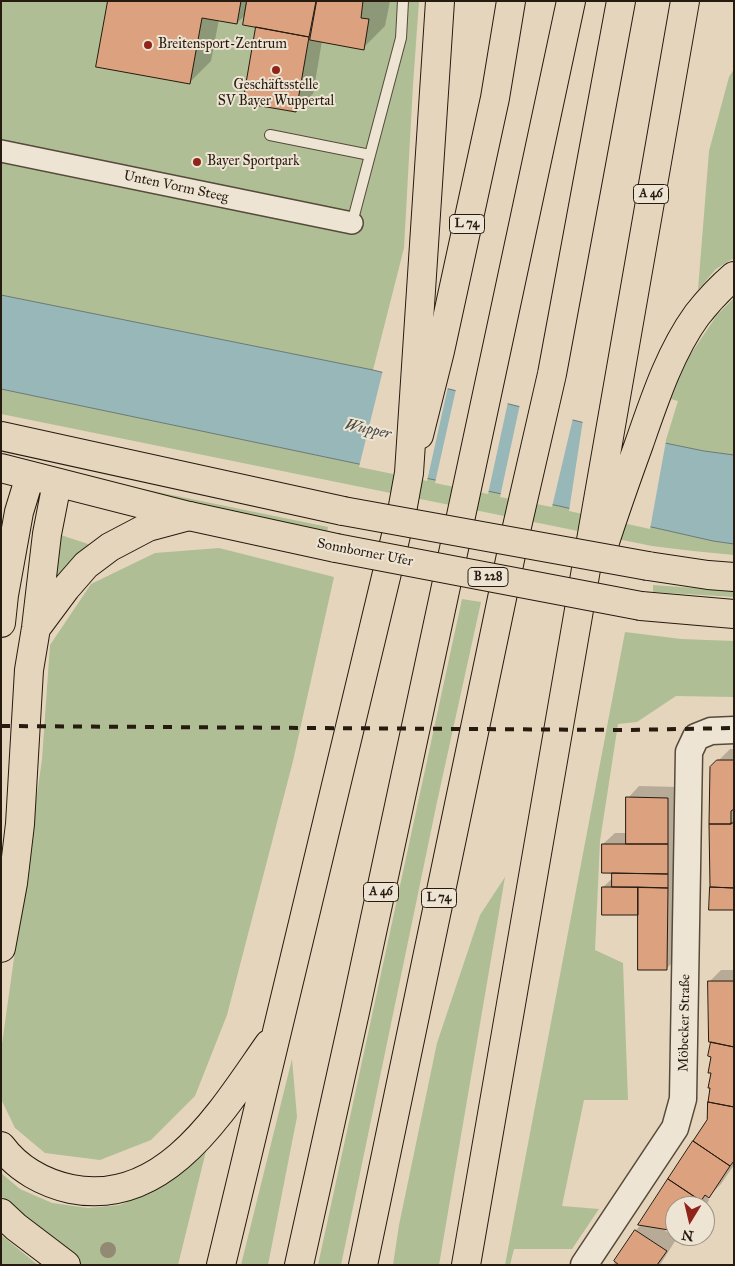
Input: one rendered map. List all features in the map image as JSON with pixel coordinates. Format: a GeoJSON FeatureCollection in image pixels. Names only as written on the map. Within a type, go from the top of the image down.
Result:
{"type":"FeatureCollection","features":[{"type":"Feature","properties":{"kind":"main road"},"geometry":{"type":"LineString","coordinates":[[221,1265],[410,473],[429,348],[440,1]]}},
{"type":"Feature","properties":{"kind":"main road","name":"L 74"},"geometry":{"type":"LineString","coordinates":[[429,348],[495,98],[511,1]]}},
{"type":"Feature","properties":{"kind":"main road","name":"A 46"},"geometry":{"type":"LineString","coordinates":[[299,1265],[571,1]]}},
{"type":"Feature","properties":{"kind":"main road","name":"L 74"},"geometry":{"type":"LineString","coordinates":[[363,1265],[516,531],[552,374],[621,1]]}},
{"type":"Feature","properties":{"kind":"main road","name":"A 46"},"geometry":{"type":"LineString","coordinates":[[466,1265],[578,619],[596,547],[618,388],[685,1]]}},
{"type":"Feature","properties":{"kind":"main road"},"geometry":{"type":"LineString","coordinates":[[596,547],[676,350],[696,316],[734,276]]}},
{"type":"Feature","properties":{"kind":"main road"},"geometry":{"type":"LineString","coordinates":[[1,436],[343,511],[648,566],[734,577]]}},
{"type":"Feature","properties":{"kind":"main road"},"geometry":{"type":"LineString","coordinates":[[1,623],[4,595],[19,512],[37,444]]}},
{"type":"Feature","properties":{"kind":"main road"},"geometry":{"type":"LineString","coordinates":[[1,948],[13,883],[20,824],[29,670],[47,534],[64,450]]}},
{"type":"Feature","properties":{"kind":"main road","name":"Sonnborner Ufer"},"geometry":{"type":"LineString","coordinates":[[1,468],[190,516],[336,548],[640,606],[734,614]]}},
{"type":"Feature","properties":{"kind":"main road"},"geometry":{"type":"LineString","coordinates":[[36,628],[86,565],[110,547],[148,527],[190,516]]}},
{"type":"Feature","properties":{"kind":"main road"},"geometry":{"type":"LineString","coordinates":[[1,1146],[22,1167],[41,1179],[61,1186],[97,1191],[133,1184],[169,1165],[187,1150],[208,1128],[277,1032]]}},
{"type":"Feature","properties":{"kind":"main road"},"geometry":{"type":"LineString","coordinates":[[1,1213],[16,1227],[66,1265]]}},
{"type":"Feature","properties":{"kind":"street","name":"Unten Vorm Steeg"},"geometry":{"type":"LineString","coordinates":[[1,151],[352,223]]}},
{"type":"Feature","properties":{"kind":"street","name":"Möbecker Straße"},"geometry":{"type":"LineString","coordinates":[[584,1265],[675,1128],[683,1099],[689,752],[696,737],[711,731],[734,730]]}},
{"type":"Feature","properties":{"kind":"lane"},"geometry":{"type":"LineString","coordinates":[[352,223],[401,38],[403,1]]}},
{"type":"Feature","properties":{"kind":"lane"},"geometry":{"type":"LineString","coordinates":[[270,135],[370,155]]}},
{"type":"Feature","properties":{"kind":"green space","name":"Bayer Sportpark"},"geometry":{"type":"Polygon","coordinates":[[[1,1],[419,1],[404,248],[373,370],[1,295],[1,1]]]}},
{"type":"Feature","properties":{"kind":"green space"},"geometry":{"type":"Polygon","coordinates":[[[734,69],[734,258],[716,269],[698,290],[709,151],[729,77],[734,69]]]}},
{"type":"Feature","properties":{"kind":"green space"},"geometry":{"type":"Polygon","coordinates":[[[734,298],[734,455],[665,443],[678,401],[671,399],[688,358],[717,315],[734,298]]]}},
{"type":"Feature","properties":{"kind":"green space"},"geometry":{"type":"Polygon","coordinates":[[[1,389],[734,544],[734,555],[652,546],[1,414],[1,389]]]}},
{"type":"Feature","properties":{"kind":"green space"},"geometry":{"type":"Polygon","coordinates":[[[128,486],[328,527],[327,533],[129,491],[128,486]]]}},
{"type":"Feature","properties":{"kind":"green space"},"geometry":{"type":"Polygon","coordinates":[[[58,534],[94,546],[49,586],[58,534]]]}},
{"type":"Feature","properties":{"kind":"green space"},"geometry":{"type":"Polygon","coordinates":[[[219,548],[334,577],[293,761],[227,1015],[195,1096],[151,1140],[100,1160],[45,1153],[15,1128],[1,1099],[1,1051],[42,759],[50,645],[91,584],[155,553],[219,548]]]}},
{"type":"Feature","properties":{"kind":"green space"},"geometry":{"type":"Polygon","coordinates":[[[653,585],[734,591],[734,597],[653,592],[653,585]]]}},
{"type":"Feature","properties":{"kind":"green space"},"geometry":{"type":"Polygon","coordinates":[[[462,599],[481,602],[437,802],[341,1265],[318,1265],[462,599]]]}},
{"type":"Feature","properties":{"kind":"green space"},"geometry":{"type":"Polygon","coordinates":[[[625,632],[681,639],[734,641],[734,697],[676,696],[637,722],[618,724],[600,841],[595,950],[623,963],[628,1100],[584,1100],[562,1206],[599,1209],[572,1249],[514,1249],[510,1265],[505,1265],[625,632]]]}},
{"type":"Feature","properties":{"kind":"green space"},"geometry":{"type":"Polygon","coordinates":[[[505,877],[439,1265],[393,1265],[399,1225],[437,1043],[480,915],[505,877]]]}},
{"type":"Feature","properties":{"kind":"green space"},"geometry":{"type":"Polygon","coordinates":[[[292,1059],[297,1117],[268,1265],[241,1265],[292,1059]]]}},
{"type":"Feature","properties":{"kind":"green space"},"geometry":{"type":"Polygon","coordinates":[[[207,1147],[178,1265],[82,1265],[1,1196],[1,1173],[20,1189],[52,1203],[88,1208],[120,1205],[151,1191],[175,1175],[207,1147]]]}},
{"type":"Feature","properties":{"kind":"green space"},"geometry":{"type":"Polygon","coordinates":[[[1,1235],[38,1265],[1,1265],[1,1235]]]}},
{"type":"Feature","properties":{"kind":"water","name":"Wupper"},"geometry":{"type":"Polygon","coordinates":[[[1,295],[373,370],[665,443],[734,455],[734,544],[1,389],[1,295]]]}},
{"type":"Feature","properties":{"kind":"pier"},"geometry":{"type":"Polygon","coordinates":[[[383,370],[448,387],[427,481],[359,467],[383,370]]]}},
{"type":"Feature","properties":{"kind":"pier"},"geometry":{"type":"Polygon","coordinates":[[[456,389],[508,402],[488,494],[435,483],[456,389]]]}},
{"type":"Feature","properties":{"kind":"pier"},"geometry":{"type":"Polygon","coordinates":[[[520,404],[573,418],[552,507],[500,497],[520,404]]]}},
{"type":"Feature","properties":{"kind":"pier"},"geometry":{"type":"Polygon","coordinates":[[[583,420],[666,441],[650,529],[569,511],[583,420]]]}},
{"type":"Feature","properties":{"kind":"building","name":"Breitensport-Zentrum"},"geometry":{"type":"Polygon","coordinates":[[[108,1],[241,1],[237,24],[202,18],[190,84],[96,67],[108,1]]]}},
{"type":"Feature","properties":{"kind":"building"},"geometry":{"type":"Polygon","coordinates":[[[247,1],[316,1],[309,37],[243,25],[247,1]]]}},
{"type":"Feature","properties":{"kind":"building"},"geometry":{"type":"Polygon","coordinates":[[[317,1],[363,1],[361,18],[369,19],[364,50],[310,40],[317,1]]]}},
{"type":"Feature","properties":{"kind":"building","name":"Geschäftsstelle SV Bayer Wuppertal"},"geometry":{"type":"Polygon","coordinates":[[[256,27],[309,37],[296,112],[243,103],[256,27]]]}},
{"type":"Feature","properties":{"kind":"building"},"geometry":{"type":"Polygon","coordinates":[[[717,760],[734,760],[734,809],[731,811],[731,824],[709,824],[710,767],[717,760]]]}},
{"type":"Feature","properties":{"kind":"building"},"geometry":{"type":"Polygon","coordinates":[[[626,797],[668,798],[668,844],[626,844],[626,797]]]}},
{"type":"Feature","properties":{"kind":"building"},"geometry":{"type":"Polygon","coordinates":[[[734,823],[734,888],[710,887],[709,824],[734,823]]]}},
{"type":"Feature","properties":{"kind":"building"},"geometry":{"type":"Polygon","coordinates":[[[602,844],[668,844],[668,874],[602,873],[602,844]]]}},
{"type":"Feature","properties":{"kind":"building"},"geometry":{"type":"Polygon","coordinates":[[[612,873],[668,874],[668,888],[612,887],[612,873]]]}},
{"type":"Feature","properties":{"kind":"building"},"geometry":{"type":"Polygon","coordinates":[[[602,887],[638,887],[638,915],[602,915],[602,887]]]}},
{"type":"Feature","properties":{"kind":"building"},"geometry":{"type":"Polygon","coordinates":[[[638,887],[668,888],[667,970],[638,970],[638,887]]]}},
{"type":"Feature","properties":{"kind":"building"},"geometry":{"type":"Polygon","coordinates":[[[710,887],[734,888],[734,910],[709,910],[710,887]]]}},
{"type":"Feature","properties":{"kind":"building"},"geometry":{"type":"Polygon","coordinates":[[[708,981],[734,981],[734,1047],[709,1042],[708,981]]]}},
{"type":"Feature","properties":{"kind":"building"},"geometry":{"type":"Polygon","coordinates":[[[711,1042],[734,1047],[734,1107],[708,1102],[711,1073],[708,1073],[711,1057],[708,1056],[711,1042]]]}},
{"type":"Feature","properties":{"kind":"building"},"geometry":{"type":"Polygon","coordinates":[[[708,1102],[734,1107],[734,1161],[730,1166],[693,1141],[707,1120],[708,1102]]]}},
{"type":"Feature","properties":{"kind":"building"},"geometry":{"type":"Polygon","coordinates":[[[693,1141],[730,1166],[710,1196],[694,1196],[668,1179],[693,1141]]]}},
{"type":"Feature","properties":{"kind":"building"},"geometry":{"type":"Polygon","coordinates":[[[668,1179],[694,1196],[665,1196],[665,1229],[638,1225],[668,1179]]]}},
{"type":"Feature","properties":{"kind":"building"},"geometry":{"type":"Polygon","coordinates":[[[635,1230],[667,1251],[657,1265],[619,1265],[614,1261],[635,1230]]]}},
{"type":"Feature","properties":{"kind":"railway"},"geometry":{"type":"LineString","coordinates":[[1,726],[625,730],[734,728]]}},
{"type":"Feature","properties":{"kind":"place","name":"Breitensport-Zentrum"},"geometry":{"type":"Point","coordinates":[148,45]}},
{"type":"Feature","properties":{"kind":"place","name":"Geschäftsstelle SV Bayer Wuppertal"},"geometry":{"type":"Point","coordinates":[276,70]}},
{"type":"Feature","properties":{"kind":"place","name":"Bayer Sportpark"},"geometry":{"type":"Point","coordinates":[197,162]}}]}
